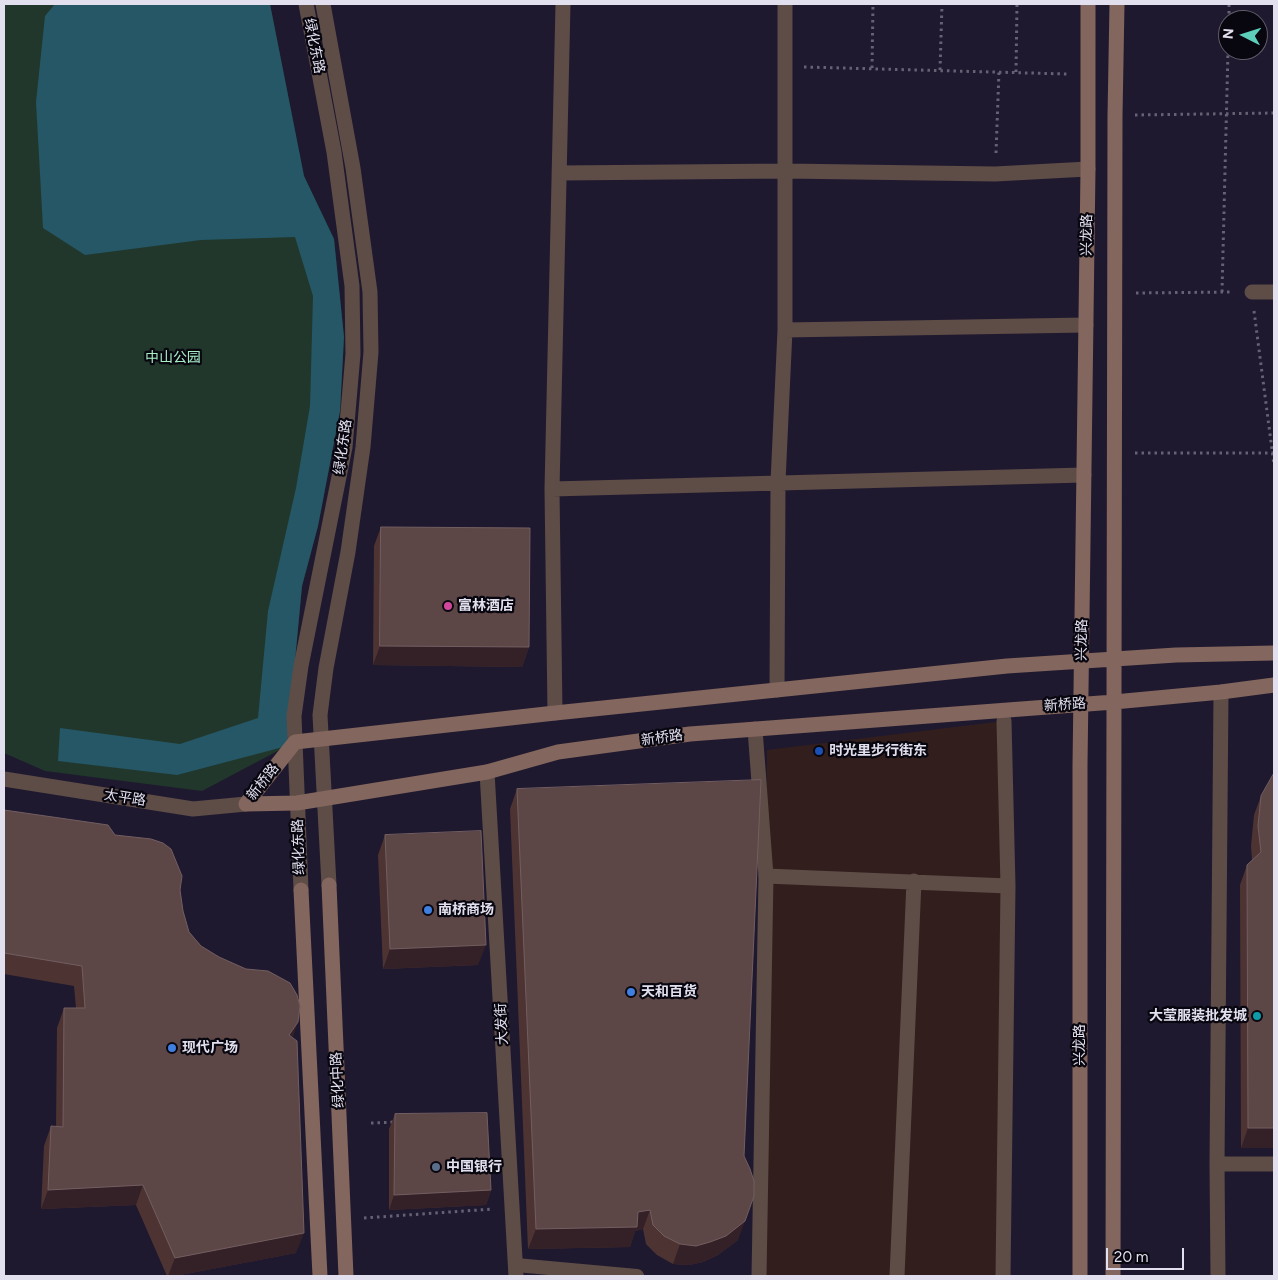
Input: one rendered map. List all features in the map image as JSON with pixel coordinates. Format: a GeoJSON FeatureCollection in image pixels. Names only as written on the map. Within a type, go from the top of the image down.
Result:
{"type":"FeatureCollection","features":[{"type":"Feature","properties":{"kind":"main road","name":"兴龙路"},"geometry":{"type":"LineString","coordinates":[[1080,1276],[1081,704],[1088,169],[1088,4]]}},
{"type":"Feature","properties":{"kind":"main road","name":"兴龙路"},"geometry":{"type":"LineString","coordinates":[[1113,1276],[1115,116],[1117,4]]}},
{"type":"Feature","properties":{"kind":"main road"},"geometry":{"type":"LineString","coordinates":[[295,742],[1007,666],[1176,655],[1274,653]]}},
{"type":"Feature","properties":{"kind":"main road","name":"新桥路"},"geometry":{"type":"LineString","coordinates":[[246,804],[297,803],[325,799],[487,772],[558,752],[690,734],[1114,702],[1274,686]]}},
{"type":"Feature","properties":{"kind":"main road","name":"新桥路"},"geometry":{"type":"LineString","coordinates":[[246,804],[295,742]]}},
{"type":"Feature","properties":{"kind":"main road","name":"绿化中路"},"geometry":{"type":"LineString","coordinates":[[329,885],[346,1276]]}},
{"type":"Feature","properties":{"kind":"main road","name":"绿化中路"},"geometry":{"type":"LineString","coordinates":[[301,890],[320,1276]]}},
{"type":"Feature","properties":{"kind":"street","name":"绿化东路"},"geometry":{"type":"LineString","coordinates":[[301,890],[294,716],[301,666],[345,447],[353,354],[352,286],[334,152],[306,4]]}},
{"type":"Feature","properties":{"kind":"street","name":"绿化东路"},"geometry":{"type":"LineString","coordinates":[[324,4],[353,168],[370,292],[371,352],[363,447],[350,542],[326,668],[320,715],[329,885]]}},
{"type":"Feature","properties":{"kind":"street"},"geometry":{"type":"LineString","coordinates":[[555,713],[552,489],[563,4]]}},
{"type":"Feature","properties":{"kind":"street"},"geometry":{"type":"LineString","coordinates":[[777,690],[778,482],[785,330],[786,4]]}},
{"type":"Feature","properties":{"kind":"street"},"geometry":{"type":"LineString","coordinates":[[559,173],[786,171],[995,174],[1088,169]]}},
{"type":"Feature","properties":{"kind":"street"},"geometry":{"type":"LineString","coordinates":[[1252,292],[1274,292]]}},
{"type":"Feature","properties":{"kind":"street"},"geometry":{"type":"LineString","coordinates":[[785,330],[1086,325]]}},
{"type":"Feature","properties":{"kind":"street"},"geometry":{"type":"LineString","coordinates":[[552,489],[1084,475]]}},
{"type":"Feature","properties":{"kind":"street"},"geometry":{"type":"LineString","coordinates":[[1218,1276],[1217,1164],[1221,692]]}},
{"type":"Feature","properties":{"kind":"street"},"geometry":{"type":"LineString","coordinates":[[1003,1276],[1008,886],[1004,722]]}},
{"type":"Feature","properties":{"kind":"street"},"geometry":{"type":"LineString","coordinates":[[755,729],[766,876],[759,1276]]}},
{"type":"Feature","properties":{"kind":"street","name":"大发街"},"geometry":{"type":"LineString","coordinates":[[487,772],[516,1271]]}},
{"type":"Feature","properties":{"kind":"street","name":"太平路"},"geometry":{"type":"LineString","coordinates":[[4,779],[193,809],[246,804]]}},
{"type":"Feature","properties":{"kind":"street"},"geometry":{"type":"LineString","coordinates":[[766,876],[1008,886]]}},
{"type":"Feature","properties":{"kind":"street"},"geometry":{"type":"LineString","coordinates":[[897,1276],[914,881]]}},
{"type":"Feature","properties":{"kind":"street"},"geometry":{"type":"LineString","coordinates":[[1217,1164],[1274,1164]]}},
{"type":"Feature","properties":{"kind":"lane"},"geometry":{"type":"LineString","coordinates":[[516,1271],[637,1276]]}},
{"type":"Feature","properties":{"kind":"path"},"geometry":{"type":"LineString","coordinates":[[872,68],[873,4]]}},
{"type":"Feature","properties":{"kind":"path"},"geometry":{"type":"LineString","coordinates":[[940,70],[942,4]]}},
{"type":"Feature","properties":{"kind":"path"},"geometry":{"type":"LineString","coordinates":[[1016,72],[1017,4]]}},
{"type":"Feature","properties":{"kind":"path"},"geometry":{"type":"LineString","coordinates":[[1222,292],[1228,60]]}},
{"type":"Feature","properties":{"kind":"path"},"geometry":{"type":"LineString","coordinates":[[786,67],[1088,74]]}},
{"type":"Feature","properties":{"kind":"path"},"geometry":{"type":"LineString","coordinates":[[995,174],[999,71]]}},
{"type":"Feature","properties":{"kind":"path"},"geometry":{"type":"LineString","coordinates":[[1115,116],[1274,113]]}},
{"type":"Feature","properties":{"kind":"path"},"geometry":{"type":"LineString","coordinates":[[1115,293],[1252,292],[1274,465]]}},
{"type":"Feature","properties":{"kind":"path"},"geometry":{"type":"LineString","coordinates":[[1115,453],[1273,453]]}},
{"type":"Feature","properties":{"kind":"path"},"geometry":{"type":"LineString","coordinates":[[371,1123],[400,1122]]}},
{"type":"Feature","properties":{"kind":"path"},"geometry":{"type":"LineString","coordinates":[[344,1220],[512,1207]]}},
{"type":"Feature","properties":{"kind":"shaded area"},"geometry":{"type":"Polygon","coordinates":[[[1004,721],[1003,1276],[759,1276],[767,750],[1004,721]]]}},
{"type":"Feature","properties":{"kind":"green space","name":"中山公园"},"geometry":{"type":"Polygon","coordinates":[[[4,4],[270,4],[304,176],[334,239],[344,337],[340,411],[318,526],[302,586],[287,746],[202,791],[45,771],[4,753],[4,4]]]}},
{"type":"Feature","properties":{"kind":"water"},"geometry":{"type":"Polygon","coordinates":[[[55,4],[270,4],[304,176],[334,239],[344,337],[340,411],[318,526],[302,586],[287,746],[177,775],[58,761],[60,728],[180,744],[258,718],[268,611],[296,488],[310,406],[313,296],[295,237],[201,240],[85,255],[43,228],[36,102],[45,16],[55,4]]]}},
{"type":"Feature","properties":{"kind":"building","name":"富林酒店"},"geometry":{"type":"Polygon","coordinates":[[[381,527],[530,528],[529,647],[380,646],[381,527]]]}},
{"type":"Feature","properties":{"kind":"building","name":"大莹服装批发城"},"geometry":{"type":"Polygon","coordinates":[[[1274,773],[1274,1128],[1248,1128],[1247,865],[1261,852],[1258,826],[1261,796],[1274,773]]]}},
{"type":"Feature","properties":{"kind":"building","name":"天和百货"},"geometry":{"type":"Polygon","coordinates":[[[761,780],[744,1156],[754,1181],[754,1196],[745,1221],[726,1236],[696,1246],[680,1244],[664,1236],[653,1225],[650,1210],[638,1212],[637,1227],[536,1229],[517,789],[761,780]]]}},
{"type":"Feature","properties":{"kind":"building","name":"现代广场"},"geometry":{"type":"Polygon","coordinates":[[[4,810],[108,825],[115,835],[151,839],[163,843],[171,849],[182,876],[180,890],[189,932],[201,946],[219,957],[246,969],[268,971],[290,983],[297,995],[300,1006],[298,1022],[289,1035],[297,1041],[304,1233],[175,1258],[143,1185],[48,1190],[51,1126],[63,1127],[64,1008],[85,1008],[82,966],[4,953],[4,810]]]}},
{"type":"Feature","properties":{"kind":"building","name":"南桥商场"},"geometry":{"type":"Polygon","coordinates":[[[481,831],[486,945],[390,949],[385,835],[481,831]]]}},
{"type":"Feature","properties":{"kind":"building","name":"中国银行"},"geometry":{"type":"Polygon","coordinates":[[[487,1113],[491,1190],[394,1195],[395,1114],[487,1113]]]}},
{"type":"Feature","properties":{"kind":"place","name":"富林酒店"},"geometry":{"type":"Point","coordinates":[448,606]}},
{"type":"Feature","properties":{"kind":"place","name":"时光里步行街东"},"geometry":{"type":"Point","coordinates":[819,751]}},
{"type":"Feature","properties":{"kind":"place","name":"南桥商场"},"geometry":{"type":"Point","coordinates":[428,910]}},
{"type":"Feature","properties":{"kind":"place","name":"天和百货"},"geometry":{"type":"Point","coordinates":[631,992]}},
{"type":"Feature","properties":{"kind":"place","name":"大莹服装批发城"},"geometry":{"type":"Point","coordinates":[1257,1016]}},
{"type":"Feature","properties":{"kind":"place","name":"现代广场"},"geometry":{"type":"Point","coordinates":[172,1048]}},
{"type":"Feature","properties":{"kind":"place","name":"中国银行"},"geometry":{"type":"Point","coordinates":[436,1167]}}]}
